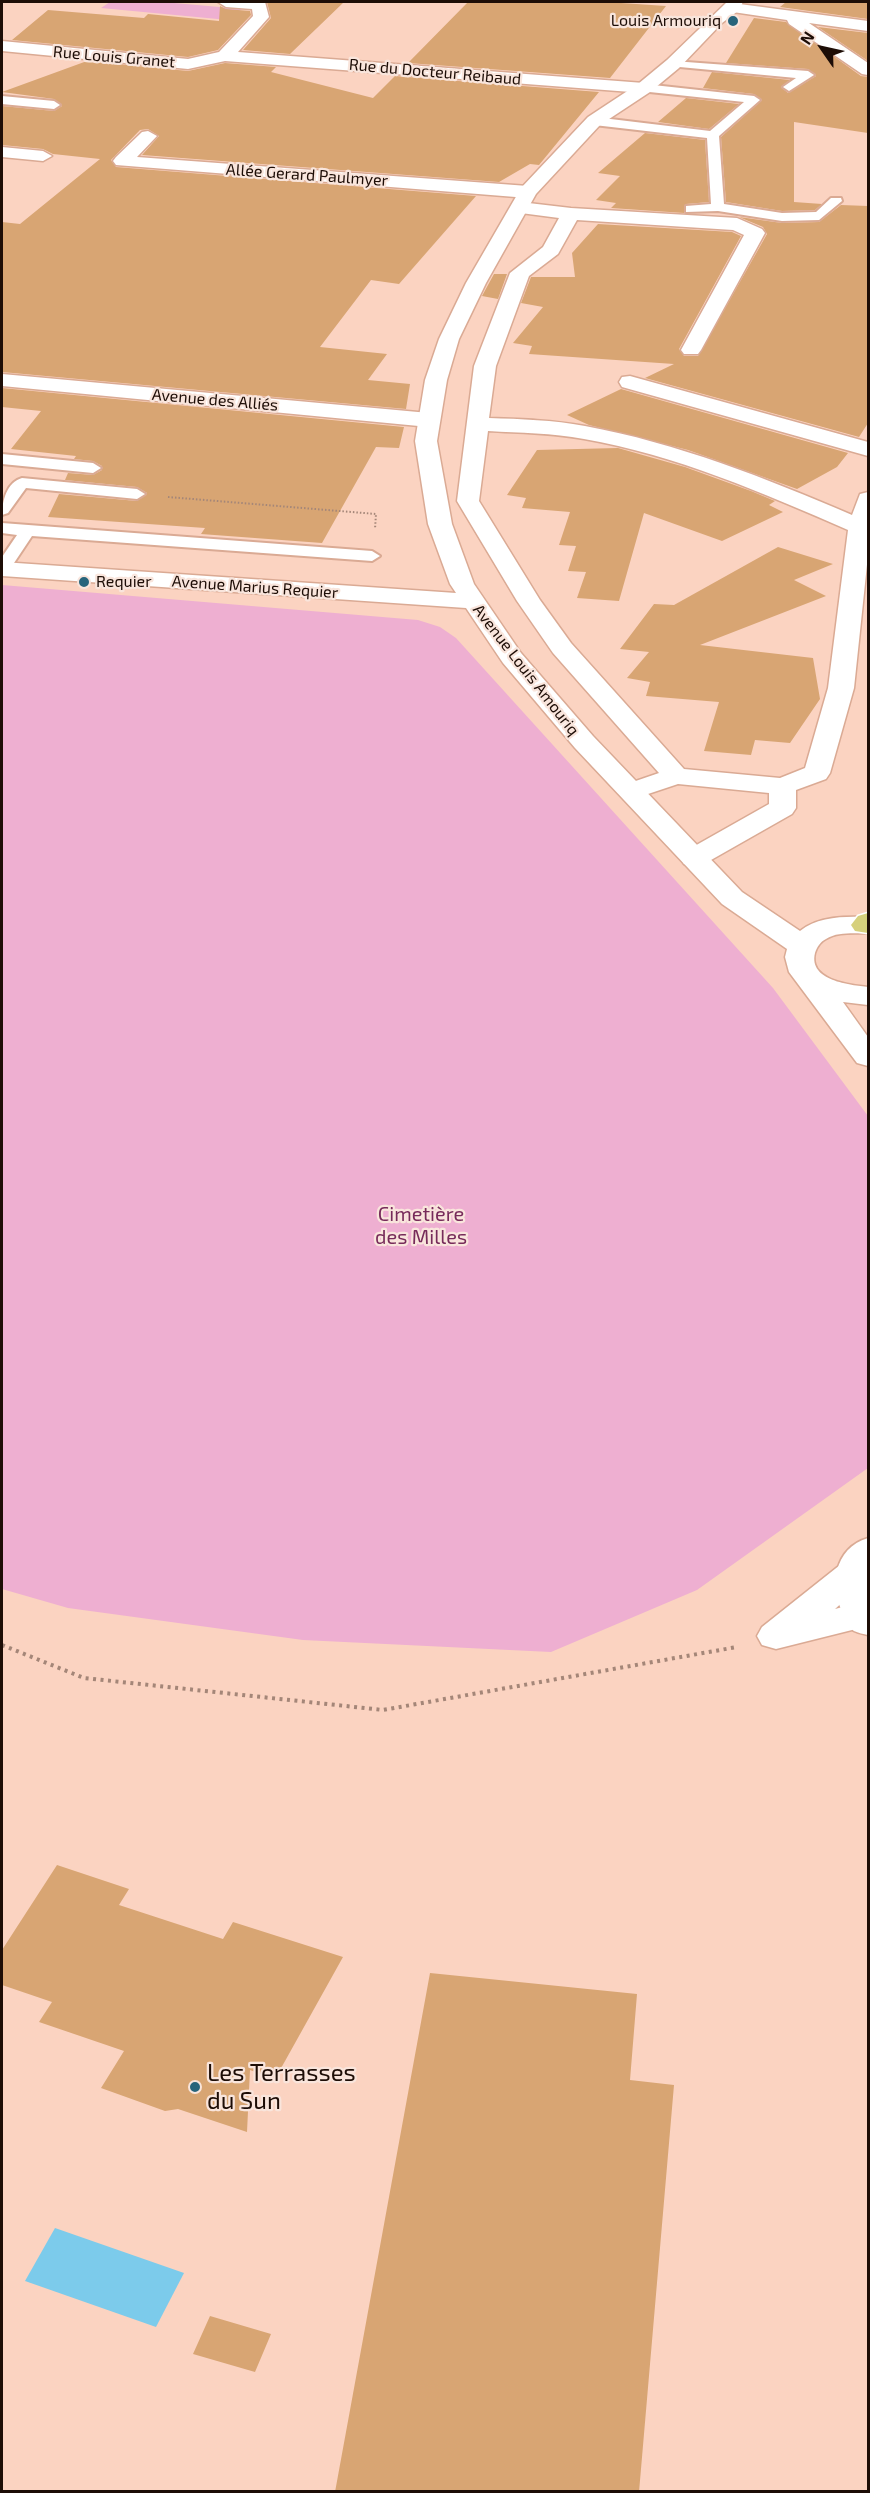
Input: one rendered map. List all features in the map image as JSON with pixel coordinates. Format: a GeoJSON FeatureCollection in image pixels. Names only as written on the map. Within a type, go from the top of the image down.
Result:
{"type":"FeatureCollection","features":[{"type":"Feature","properties":{"kind":"street"},"geometry":{"type":"LineString","coordinates":[[225,56],[261,17],[260,5],[226,2]]}},
{"type":"Feature","properties":{"kind":"street"},"geometry":{"type":"LineString","coordinates":[[733,5],[789,17],[868,26]]}},
{"type":"Feature","properties":{"kind":"street","name":"Avenue Louis Amouriq"},"geometry":{"type":"LineString","coordinates":[[733,5],[673,64],[644,88],[594,121],[568,146],[524,200],[476,283],[449,339],[436,380],[426,441],[440,524],[467,593],[512,658],[584,742],[732,898],[801,945]]}},
{"type":"Feature","properties":{"kind":"street"},"geometry":{"type":"LineString","coordinates":[[789,17],[868,70]]}},
{"type":"Feature","properties":{"kind":"street","name":"Rue Louis Granet"},"geometry":{"type":"LineString","coordinates":[[2,46],[188,64],[225,56]]}},
{"type":"Feature","properties":{"kind":"street","name":"Rue du Docteur Reibaud"},"geometry":{"type":"LineString","coordinates":[[225,56],[644,88]]}},
{"type":"Feature","properties":{"kind":"street","name":"Allée Gerard Paulmyer"},"geometry":{"type":"LineString","coordinates":[[148,136],[122,161],[524,200]]}},
{"type":"Feature","properties":{"kind":"street"},"geometry":{"type":"LineString","coordinates":[[2,152],[43,156]]}},
{"type":"Feature","properties":{"kind":"street"},"geometry":{"type":"LineString","coordinates":[[524,200],[571,214],[737,224],[755,233],[691,350]]}},
{"type":"Feature","properties":{"kind":"street"},"geometry":{"type":"LineString","coordinates":[[571,214],[551,250],[520,273],[485,366],[468,501],[529,601],[562,648],[676,776]]}},
{"type":"Feature","properties":{"kind":"street","name":"Avenue des Alliés"},"geometry":{"type":"LineString","coordinates":[[2,380],[429,420]]}},
{"type":"Feature","properties":{"kind":"street"},"geometry":{"type":"LineString","coordinates":[[630,382],[868,449]]}},
{"type":"Feature","properties":{"kind":"street"},"geometry":{"type":"LineString","coordinates":[[479,424],[583,432],[652,448],[765,486],[860,527]]}},
{"type":"Feature","properties":{"kind":"street"},"geometry":{"type":"LineString","coordinates":[[633,792],[676,776],[783,786],[817,773],[840,688],[860,527],[868,499]]}},
{"type":"Feature","properties":{"kind":"street","name":"Avenue Marius Requier"},"geometry":{"type":"LineString","coordinates":[[3,562],[467,593]]}},
{"type":"Feature","properties":{"kind":"street"},"geometry":{"type":"LineString","coordinates":[[694,858],[782,808],[783,786]]}},
{"type":"Feature","properties":{"kind":"street"},"geometry":{"type":"LineString","coordinates":[[732,898],[861,924]]}},
{"type":"Feature","properties":{"kind":"street"},"geometry":{"type":"LineString","coordinates":[[861,924],[810,936],[801,945],[798,956],[801,968],[868,1057]]}},
{"type":"Feature","properties":{"kind":"street"},"geometry":{"type":"LineString","coordinates":[[811,979],[844,993],[868,996]]}},
{"type":"Feature","properties":{"kind":"street"},"geometry":{"type":"LineString","coordinates":[[776,1636],[866,1618],[853,1595],[861,1562]]}},
{"type":"Feature","properties":{"kind":"street"},"geometry":{"type":"LineString","coordinates":[[776,1636],[861,1562]]}},
{"type":"Feature","properties":{"kind":"lane"},"geometry":{"type":"LineString","coordinates":[[673,64],[808,75],[789,87]]}},
{"type":"Feature","properties":{"kind":"lane"},"geometry":{"type":"LineString","coordinates":[[594,121],[713,135],[754,100],[644,88]]}},
{"type":"Feature","properties":{"kind":"lane"},"geometry":{"type":"LineString","coordinates":[[2,100],[54,105]]}},
{"type":"Feature","properties":{"kind":"lane"},"geometry":{"type":"LineString","coordinates":[[713,135],[718,207]]}},
{"type":"Feature","properties":{"kind":"lane"},"geometry":{"type":"LineString","coordinates":[[691,209],[718,207],[782,217],[819,216],[836,201]]}},
{"type":"Feature","properties":{"kind":"lane"},"geometry":{"type":"LineString","coordinates":[[2,459],[93,468]]}},
{"type":"Feature","properties":{"kind":"lane"},"geometry":{"type":"LineString","coordinates":[[2,481],[137,494]]}},
{"type":"Feature","properties":{"kind":"lane"},"geometry":{"type":"LineString","coordinates":[[2,510],[22,483]]}},
{"type":"Feature","properties":{"kind":"lane"},"geometry":{"type":"LineString","coordinates":[[2,528],[372,556]]}},
{"type":"Feature","properties":{"kind":"lane"},"geometry":{"type":"LineString","coordinates":[[3,562],[27,531]]}},
{"type":"Feature","properties":{"kind":"path"},"geometry":{"type":"LineString","coordinates":[[137,494],[376,514],[372,556]]}},
{"type":"Feature","properties":{"kind":"path"},"geometry":{"type":"LineString","coordinates":[[2,1645],[84,1678],[383,1710],[727,1650],[776,1636]]}},
{"type":"Feature","properties":{"kind":"green space"},"geometry":{"type":"Polygon","coordinates":[[[110,2],[163,2],[242,9],[228,20],[101,8],[110,2]]]}},
{"type":"Feature","properties":{"kind":"green space","name":"Cimetière des Milles"},"geometry":{"type":"Polygon","coordinates":[[[2,585],[418,620],[440,627],[456,638],[773,988],[868,1116],[868,1468],[697,1590],[551,1652],[303,1640],[68,1608],[2,1589],[2,585]]]}},
{"type":"Feature","properties":{"kind":"water"},"geometry":{"type":"Polygon","coordinates":[[[55,2228],[184,2273],[156,2327],[25,2281],[55,2228]]]}},
{"type":"Feature","properties":{"kind":"building"},"geometry":{"type":"Polygon","coordinates":[[[267,2],[344,2],[290,54],[243,50],[271,18],[267,2]]]}},
{"type":"Feature","properties":{"kind":"building"},"geometry":{"type":"Polygon","coordinates":[[[468,2],[606,2],[666,6],[610,78],[408,63],[468,2]]]}},
{"type":"Feature","properties":{"kind":"building"},"geometry":{"type":"Polygon","coordinates":[[[786,2],[868,2],[868,19],[780,7],[786,2]]]}},
{"type":"Feature","properties":{"kind":"building"},"geometry":{"type":"Polygon","coordinates":[[[220,6],[226,9],[250,11],[251,15],[218,50],[188,57],[12,40],[48,10],[144,18],[148,14],[219,21],[220,6]]]}},
{"type":"Feature","properties":{"kind":"building"},"geometry":{"type":"Polygon","coordinates":[[[754,18],[786,22],[861,76],[868,77],[868,133],[794,122],[794,202],[822,204],[815,210],[782,211],[726,202],[721,137],[762,100],[754,94],[703,88],[712,72],[790,80],[781,87],[788,93],[816,76],[808,69],[726,63],[754,18]]]}},
{"type":"Feature","properties":{"kind":"building"},"geometry":{"type":"Polygon","coordinates":[[[818,27],[868,33],[868,61],[818,27]]]}},
{"type":"Feature","properties":{"kind":"building"},"geometry":{"type":"Polygon","coordinates":[[[87,61],[188,71],[225,63],[276,67],[271,72],[373,98],[395,76],[599,92],[539,165],[530,164],[499,182],[142,155],[159,136],[148,129],[140,130],[111,160],[116,167],[476,196],[399,284],[371,280],[320,347],[387,354],[368,380],[410,384],[406,409],[2,372],[2,222],[20,224],[100,159],[53,154],[43,149],[2,145],[2,106],[54,111],[62,106],[54,99],[2,92],[87,61]]]}},
{"type":"Feature","properties":{"kind":"building"},"geometry":{"type":"Polygon","coordinates":[[[686,98],[739,104],[709,129],[658,122],[686,98]]]}},
{"type":"Feature","properties":{"kind":"building"},"geometry":{"type":"Polygon","coordinates":[[[645,133],[705,140],[709,202],[686,204],[684,213],[611,208],[616,203],[596,200],[620,176],[598,173],[645,133]]]}},
{"type":"Feature","properties":{"kind":"building"},"geometry":{"type":"Polygon","coordinates":[[[841,205],[868,206],[868,423],[859,437],[645,378],[674,364],[529,354],[532,346],[513,343],[543,307],[521,303],[531,277],[575,277],[572,253],[598,224],[732,232],[741,236],[679,349],[684,356],[698,356],[767,234],[763,227],[739,217],[782,223],[819,222],[841,205]]]}},
{"type":"Feature","properties":{"kind":"building"},"geometry":{"type":"Polygon","coordinates":[[[494,274],[507,274],[498,299],[482,296],[494,274]]]}},
{"type":"Feature","properties":{"kind":"building"},"geometry":{"type":"Polygon","coordinates":[[[2,388],[404,427],[399,448],[376,447],[322,543],[201,534],[205,528],[48,517],[59,494],[137,501],[147,493],[137,487],[65,480],[68,473],[93,475],[102,470],[102,466],[93,461],[74,459],[76,456],[11,449],[41,411],[2,407],[2,388]]]}},
{"type":"Feature","properties":{"kind":"building"},"geometry":{"type":"Polygon","coordinates":[[[621,389],[848,453],[837,467],[797,489],[688,450],[589,425],[567,415],[621,389]]]}},
{"type":"Feature","properties":{"kind":"building"},"geometry":{"type":"Polygon","coordinates":[[[618,448],[685,467],[751,491],[775,501],[769,505],[783,512],[722,541],[644,513],[619,601],[577,598],[586,572],[568,571],[576,546],[559,545],[570,512],[522,508],[526,498],[507,495],[537,450],[618,448]]]}},
{"type":"Feature","properties":{"kind":"building"},"geometry":{"type":"Polygon","coordinates":[[[778,547],[833,564],[794,580],[826,596],[700,645],[813,658],[820,699],[790,743],[755,740],[751,755],[704,751],[719,702],[646,696],[650,682],[627,678],[649,652],[620,649],[654,604],[674,605],[778,547]]]}},
{"type":"Feature","properties":{"kind":"building"},"geometry":{"type":"Polygon","coordinates":[[[57,1865],[129,1889],[119,1905],[223,1939],[233,1922],[343,1957],[275,2079],[250,2070],[247,2132],[178,2109],[165,2111],[101,2088],[124,2051],[39,2022],[52,2002],[2,1985],[2,1950],[57,1865]]]}},
{"type":"Feature","properties":{"kind":"building"},"geometry":{"type":"Polygon","coordinates":[[[430,1973],[637,1994],[630,2080],[674,2085],[639,2492],[335,2492],[430,1973]]]}},
{"type":"Feature","properties":{"kind":"building"},"geometry":{"type":"Polygon","coordinates":[[[210,2316],[271,2334],[255,2372],[193,2354],[210,2316]]]}},
{"type":"Feature","properties":{"kind":"place","name":"Louis Armouriq"},"geometry":{"type":"Point","coordinates":[733,21]}},
{"type":"Feature","properties":{"kind":"place","name":"Requier"},"geometry":{"type":"Point","coordinates":[84,582]}},
{"type":"Feature","properties":{"kind":"place","name":"Les Terrasses du Sun"},"geometry":{"type":"Point","coordinates":[195,2087]}}]}
